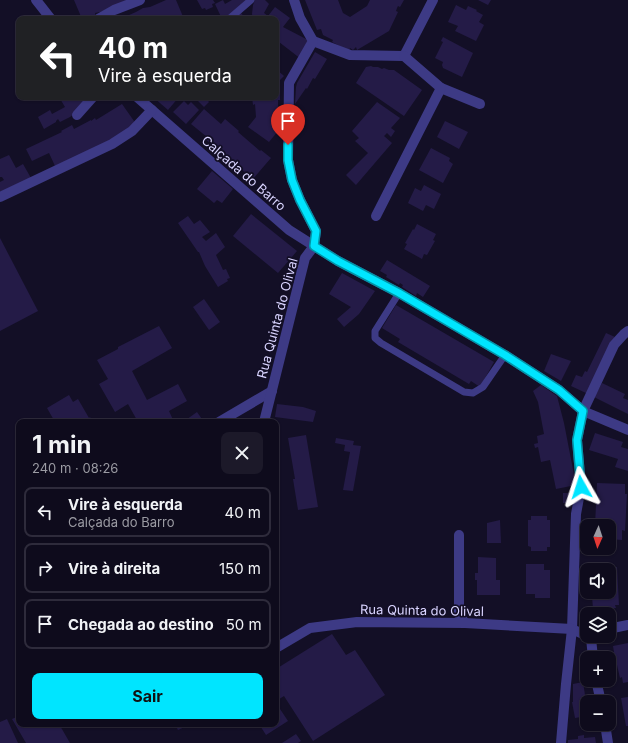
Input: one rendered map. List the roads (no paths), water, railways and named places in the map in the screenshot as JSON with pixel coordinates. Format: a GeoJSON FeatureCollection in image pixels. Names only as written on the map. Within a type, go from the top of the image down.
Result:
{"type":"FeatureCollection","features":[{"type":"Feature","properties":{"kind":"street"},"geometry":{"type":"LineString","coordinates":[[36,0],[49,16]]}},
{"type":"Feature","properties":{"kind":"street"},"geometry":{"type":"LineString","coordinates":[[103,16],[114,10],[140,0]]}},
{"type":"Feature","properties":{"kind":"street"},"geometry":{"type":"LineString","coordinates":[[294,0],[300,18],[313,41],[350,56],[404,56],[441,88],[480,104]]}},
{"type":"Feature","properties":{"kind":"street"},"geometry":{"type":"LineString","coordinates":[[404,56],[433,0]]}},
{"type":"Feature","properties":{"kind":"street"},"geometry":{"type":"LineString","coordinates":[[313,41],[288,83],[288,160],[292,180],[300,200],[316,231],[314,246]]}},
{"type":"Feature","properties":{"kind":"street"},"geometry":{"type":"LineString","coordinates":[[376,216],[441,88]]}},
{"type":"Feature","properties":{"kind":"street"},"geometry":{"type":"LineString","coordinates":[[78,115],[90,100]]}},
{"type":"Feature","properties":{"kind":"street","name":"Calçada do Barro"},"geometry":{"type":"LineString","coordinates":[[140,100],[289,230],[338,261],[399,293],[505,355],[559,390],[583,411],[628,430]]}},
{"type":"Feature","properties":{"kind":"street"},"geometry":{"type":"LineString","coordinates":[[0,197],[112,144],[132,131],[152,110]]}},
{"type":"Feature","properties":{"kind":"street","name":"Rua Quinta do Olival"},"geometry":{"type":"LineString","coordinates":[[265,419],[305,258],[314,246]]}},
{"type":"Feature","properties":{"kind":"street"},"geometry":{"type":"LineString","coordinates":[[561,743],[572,628],[576,514],[581,487],[577,440],[583,411],[614,345],[628,331]]}},
{"type":"Feature","properties":{"kind":"street"},"geometry":{"type":"LineString","coordinates":[[224,419],[272,391]]}},
{"type":"Feature","properties":{"kind":"street"},"geometry":{"type":"LineString","coordinates":[[459,535],[458,615],[465,623]]}},
{"type":"Feature","properties":{"kind":"street","name":"Rua Quinta do Olival"},"geometry":{"type":"LineString","coordinates":[[279,646],[310,628],[357,622],[465,623],[572,628]]}},
{"type":"Feature","properties":{"kind":"street"},"geometry":{"type":"LineString","coordinates":[[616,627],[628,625]]}},
{"type":"Feature","properties":{"kind":"street"},"geometry":{"type":"LineString","coordinates":[[572,628],[580,632]]}},
{"type":"Feature","properties":{"kind":"street"},"geometry":{"type":"LineString","coordinates":[[606,731],[608,743]]}},
{"type":"Feature","properties":{"kind":"lane"},"geometry":{"type":"LineString","coordinates":[[232,16],[251,0]]}},
{"type":"Feature","properties":{"kind":"lane"},"geometry":{"type":"LineString","coordinates":[[399,293],[374,331],[375,338],[464,392],[473,392],[483,387],[505,355]]}}]}
